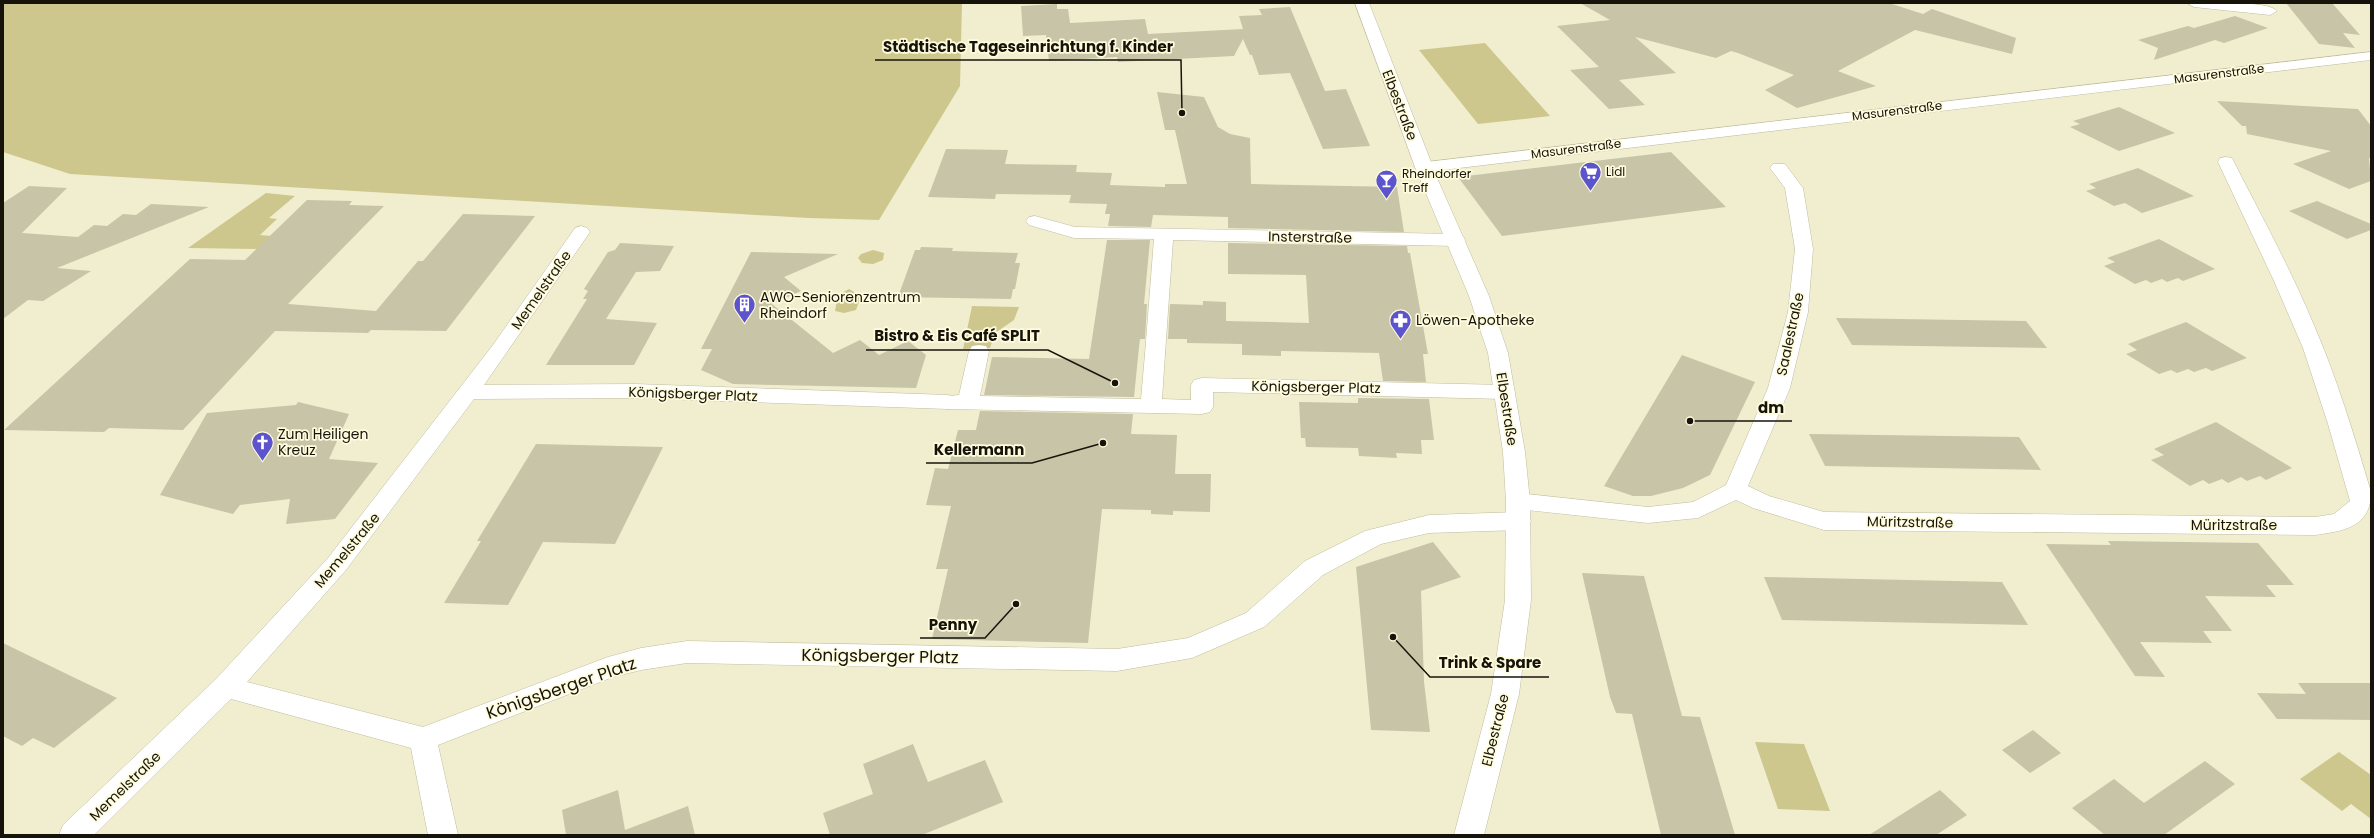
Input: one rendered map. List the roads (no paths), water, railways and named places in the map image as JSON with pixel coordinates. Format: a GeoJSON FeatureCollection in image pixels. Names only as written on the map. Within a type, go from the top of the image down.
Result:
{"type":"FeatureCollection","features":[{"type":"Feature","properties":{"kind":"street","name":"Elbestraße"},"geometry":{"type":"LineString","coordinates":[[1362,3],[1424,167],[1479,296],[1498,353],[1514,452],[1519,511],[1518,600],[1505,694],[1469,835]]}},
{"type":"Feature","properties":{"kind":"street"},"geometry":{"type":"LineString","coordinates":[[2194,3],[2270,11]]}},
{"type":"Feature","properties":{"kind":"street","name":"Masurenstraße"},"geometry":{"type":"LineString","coordinates":[[1424,167],[2371,56]]}},
{"type":"Feature","properties":{"kind":"street","name":"Müritzstraße"},"geometry":{"type":"LineString","coordinates":[[1736,490],[1761,502],[1824,521],[2315,526],[2338,523],[2355,514],[2362,502],[2348,452],[2312,348],[2264,237],[2226,162]]}},
{"type":"Feature","properties":{"kind":"street","name":"Saalestraße"},"geometry":{"type":"LineString","coordinates":[[1736,490],[1779,388],[1798,312],[1804,250],[1794,188],[1779,168]]}},
{"type":"Feature","properties":{"kind":"street","name":"Insterstraße"},"geometry":{"type":"LineString","coordinates":[[1035,221],[1074,232],[1456,240]]}},
{"type":"Feature","properties":{"kind":"street","name":"Memelstraße"},"geometry":{"type":"LineString","coordinates":[[74,835],[226,687],[370,524],[467,392],[581,232]]}},
{"type":"Feature","properties":{"kind":"street"},"geometry":{"type":"LineString","coordinates":[[1151,406],[1164,234]]}},
{"type":"Feature","properties":{"kind":"street"},"geometry":{"type":"LineString","coordinates":[[958,402],[979,351]]}},
{"type":"Feature","properties":{"kind":"street","name":"Königsberger Platz"},"geometry":{"type":"LineString","coordinates":[[467,392],[635,392],[958,402],[1202,407],[1202,384],[1504,392]]}},
{"type":"Feature","properties":{"kind":"street"},"geometry":{"type":"LineString","coordinates":[[1519,511],[1648,515],[1698,510],[1736,490]]}},
{"type":"Feature","properties":{"kind":"street","name":"Königsberger Platz"},"geometry":{"type":"LineString","coordinates":[[423,739],[608,668],[641,659],[687,652],[1117,660],[1192,648],[1255,620],[1314,568],[1374,537],[1429,524],[1519,511]]}},
{"type":"Feature","properties":{"kind":"street"},"geometry":{"type":"LineString","coordinates":[[226,687],[423,739],[443,835]]}},
{"type":"Feature","properties":{"kind":"place","name":"Städtische Tageseinrichtung f. Kinder"},"geometry":{"type":"Point","coordinates":[1182,113]}},
{"type":"Feature","properties":{"kind":"place","name":"Lidl"},"geometry":{"type":"Point","coordinates":[1590,192]}},
{"type":"Feature","properties":{"kind":"place","name":"Rheindorfer Treff"},"geometry":{"type":"Point","coordinates":[1387,200]}},
{"type":"Feature","properties":{"kind":"place","name":"AWO-Seniorenzentrum Rheindorf"},"geometry":{"type":"Point","coordinates":[744,324]}},
{"type":"Feature","properties":{"kind":"place","name":"Löwen-Apotheke"},"geometry":{"type":"Point","coordinates":[1401,340]}},
{"type":"Feature","properties":{"kind":"place","name":"Bistro & Eis Café SPLIT"},"geometry":{"type":"Point","coordinates":[1115,383]}},
{"type":"Feature","properties":{"kind":"place","name":"dm"},"geometry":{"type":"Point","coordinates":[1690,421]}},
{"type":"Feature","properties":{"kind":"place","name":"Kellermann"},"geometry":{"type":"Point","coordinates":[1103,443]}},
{"type":"Feature","properties":{"kind":"place","name":"Zum Heiligen Kreuz"},"geometry":{"type":"Point","coordinates":[263,462]}},
{"type":"Feature","properties":{"kind":"place","name":"Penny"},"geometry":{"type":"Point","coordinates":[1016,604]}},
{"type":"Feature","properties":{"kind":"place","name":"Trink & Spare"},"geometry":{"type":"Point","coordinates":[1393,637]}}]}
